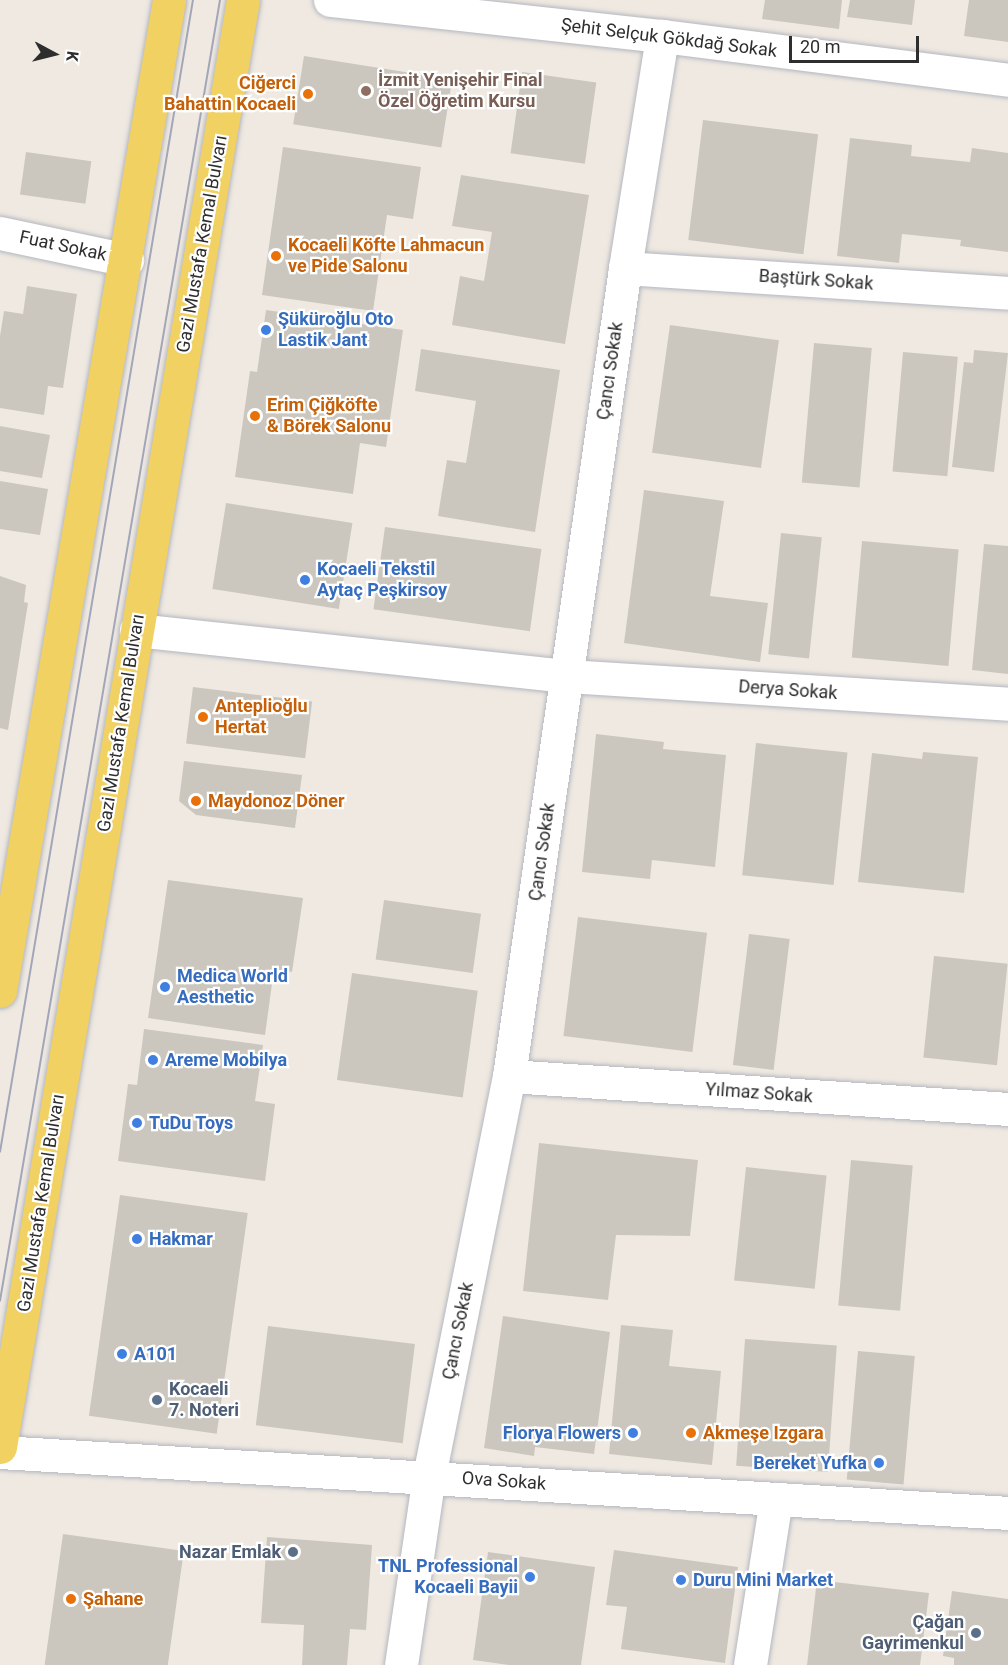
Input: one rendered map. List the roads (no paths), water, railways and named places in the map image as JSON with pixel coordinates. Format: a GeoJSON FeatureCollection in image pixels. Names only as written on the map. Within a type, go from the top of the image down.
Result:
{"type":"FeatureCollection","features":[{"type":"Feature","properties":{"kind":"main road"},"geometry":{"type":"LineString","coordinates":[[0,991],[127,260],[169,0]]}},
{"type":"Feature","properties":{"kind":"main road","name":"Gazi Mustafa Kemal Bulvarı"},"geometry":{"type":"LineString","coordinates":[[0,1447],[243,0]]}},
{"type":"Feature","properties":{"kind":"street","name":"Şehit Selçuk Gökdağ Sokak"},"geometry":{"type":"LineString","coordinates":[[330,0],[662,36],[1008,80]]}},
{"type":"Feature","properties":{"kind":"street","name":"Çancı Sokak"},"geometry":{"type":"LineString","coordinates":[[401,1665],[429,1476],[509,1076],[625,268],[662,36]]}},
{"type":"Feature","properties":{"kind":"street","name":"Fuat Sokak"},"geometry":{"type":"LineString","coordinates":[[0,233],[127,260]]}},
{"type":"Feature","properties":{"kind":"street","name":"Baştürk Sokak"},"geometry":{"type":"LineString","coordinates":[[625,268],[1008,293]]}},
{"type":"Feature","properties":{"kind":"street","name":"Derya Sokak"},"geometry":{"type":"LineString","coordinates":[[136,630],[568,676],[1008,704]]}},
{"type":"Feature","properties":{"kind":"street","name":"Yılmaz Sokak"},"geometry":{"type":"LineString","coordinates":[[509,1076],[1008,1109]]}},
{"type":"Feature","properties":{"kind":"street","name":"Ova Sokak"},"geometry":{"type":"LineString","coordinates":[[0,1452],[429,1476],[1008,1514]]}},
{"type":"Feature","properties":{"kind":"street"},"geometry":{"type":"LineString","coordinates":[[750,1665],[776,1498]]}},
{"type":"Feature","properties":{"kind":"tram line"},"geometry":{"type":"LineString","coordinates":[[0,1152],[193,0]]}},
{"type":"Feature","properties":{"kind":"tram line"},"geometry":{"type":"LineString","coordinates":[[0,1301],[220,0]]}},
{"type":"Feature","properties":{"kind":"place","name":"İzmit Yenişehir Final Özel Öğretim Kursu"},"geometry":{"type":"Point","coordinates":[366,91]}},
{"type":"Feature","properties":{"kind":"place","name":"Ciğerci Bahattin Kocaeli"},"geometry":{"type":"Point","coordinates":[308,94]}},
{"type":"Feature","properties":{"kind":"place","name":"Kocaeli Köfte Lahmacun ve Pide Salonu"},"geometry":{"type":"Point","coordinates":[276,256]}},
{"type":"Feature","properties":{"kind":"place","name":"Şüküroğlu Oto Lastik Jant"},"geometry":{"type":"Point","coordinates":[266,330]}},
{"type":"Feature","properties":{"kind":"place","name":"Erim Çiğköfte & Börek Salonu"},"geometry":{"type":"Point","coordinates":[255,416]}},
{"type":"Feature","properties":{"kind":"place","name":"Kocaeli Tekstil Aytaç Peşkirsoy"},"geometry":{"type":"Point","coordinates":[305,580]}},
{"type":"Feature","properties":{"kind":"place","name":"Anteplioğlu Hertat"},"geometry":{"type":"Point","coordinates":[203,717]}},
{"type":"Feature","properties":{"kind":"place","name":"Maydonoz Döner"},"geometry":{"type":"Point","coordinates":[196,801]}},
{"type":"Feature","properties":{"kind":"place","name":"Medica World Aesthetic"},"geometry":{"type":"Point","coordinates":[165,987]}},
{"type":"Feature","properties":{"kind":"place","name":"Areme Mobilya"},"geometry":{"type":"Point","coordinates":[153,1060]}},
{"type":"Feature","properties":{"kind":"place","name":"TuDu Toys"},"geometry":{"type":"Point","coordinates":[137,1123]}},
{"type":"Feature","properties":{"kind":"place","name":"Hakmar"},"geometry":{"type":"Point","coordinates":[137,1239]}},
{"type":"Feature","properties":{"kind":"place","name":"A101"},"geometry":{"type":"Point","coordinates":[122,1354]}},
{"type":"Feature","properties":{"kind":"place","name":"Kocaeli 7. Noteri"},"geometry":{"type":"Point","coordinates":[157,1400]}},
{"type":"Feature","properties":{"kind":"place","name":"Florya Flowers"},"geometry":{"type":"Point","coordinates":[633,1433]}},
{"type":"Feature","properties":{"kind":"place","name":"Akmeşe Izgara"},"geometry":{"type":"Point","coordinates":[691,1433]}},
{"type":"Feature","properties":{"kind":"place","name":"Bereket Yufka"},"geometry":{"type":"Point","coordinates":[879,1463]}},
{"type":"Feature","properties":{"kind":"place","name":"Nazar Emlak"},"geometry":{"type":"Point","coordinates":[293,1552]}},
{"type":"Feature","properties":{"kind":"place","name":"TNL Professional Kocaeli Bayii"},"geometry":{"type":"Point","coordinates":[530,1577]}},
{"type":"Feature","properties":{"kind":"place","name":"Duru Mini Market"},"geometry":{"type":"Point","coordinates":[681,1580]}},
{"type":"Feature","properties":{"kind":"place","name":"Şahane"},"geometry":{"type":"Point","coordinates":[71,1599]}},
{"type":"Feature","properties":{"kind":"place","name":"Çağan Gayrimenkul"},"geometry":{"type":"Point","coordinates":[976,1633]}}]}
